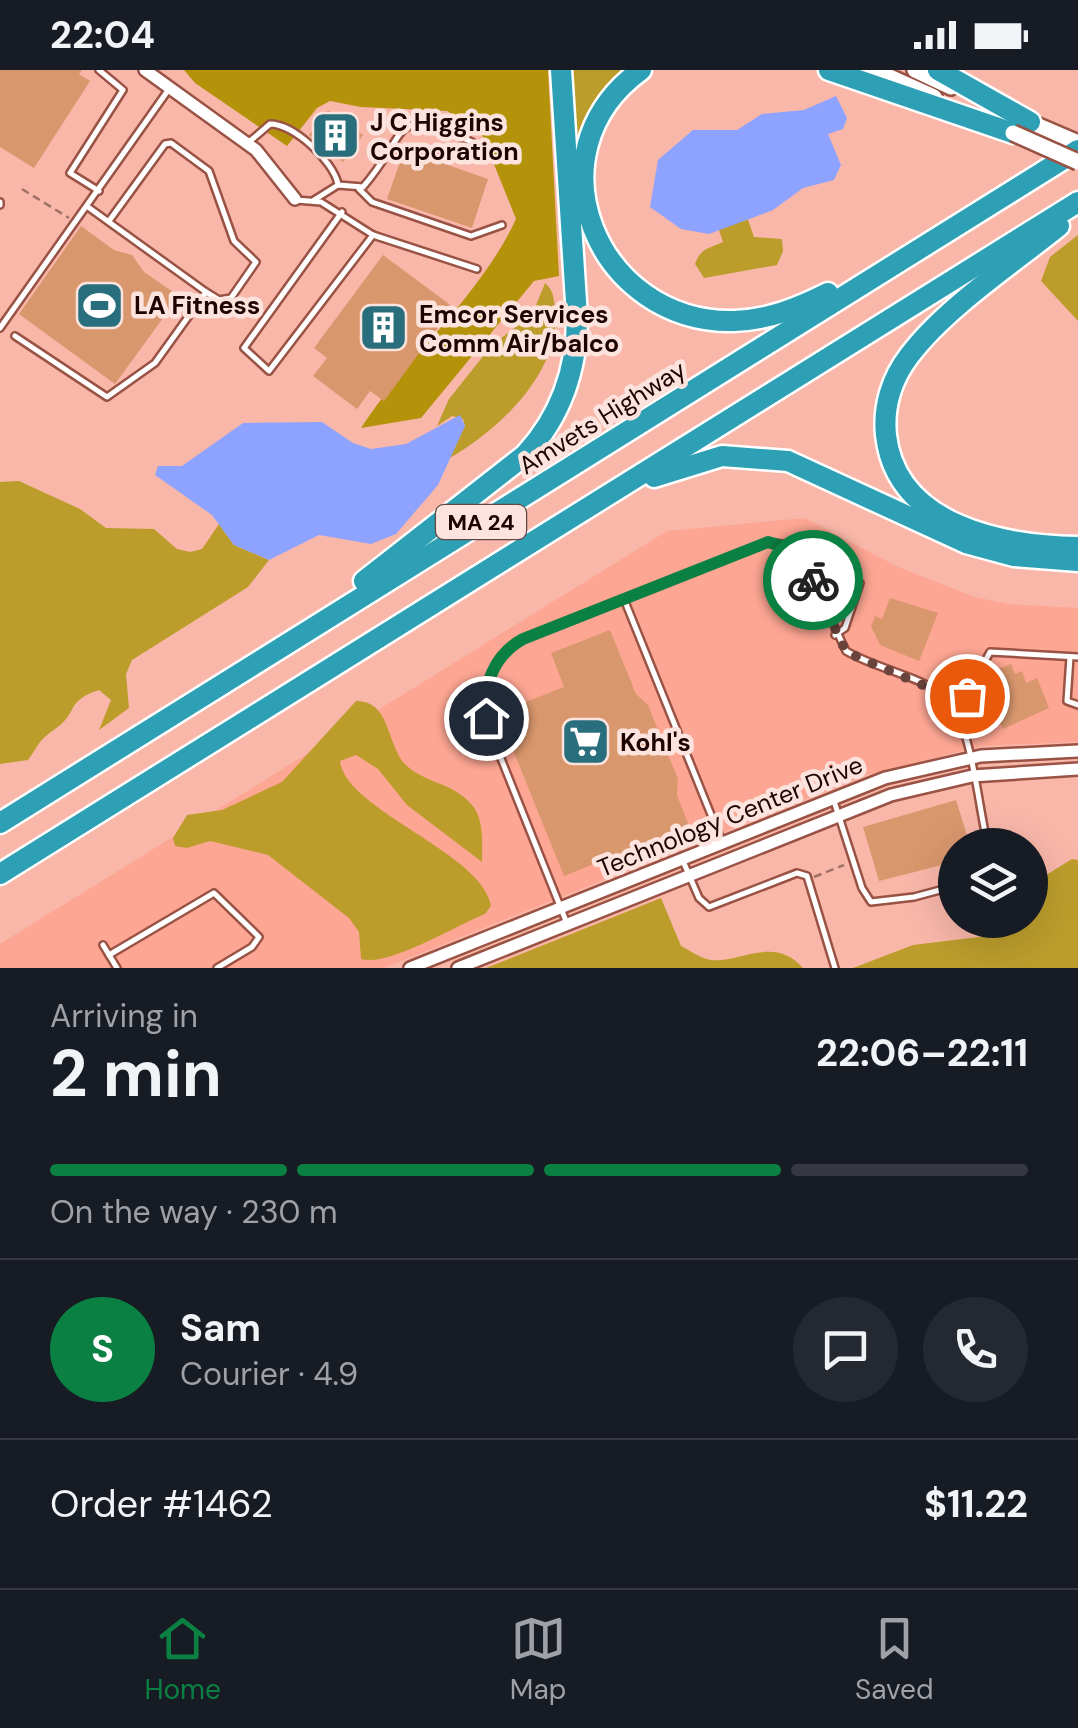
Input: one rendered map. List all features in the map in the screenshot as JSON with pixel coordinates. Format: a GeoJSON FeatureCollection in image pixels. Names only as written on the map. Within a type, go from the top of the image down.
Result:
{"type":"FeatureCollection","features":[{"type":"Feature","properties":{"kind":"highway"},"geometry":{"type":"LineString","coordinates":[[169,718],[400,554],[510,468],[543,432],[566,390],[577,337],[561,70]]}},
{"type":"Feature","properties":{"kind":"highway"},"geometry":{"type":"LineString","coordinates":[[642,70],[623,85],[597,122],[586,157],[585,199],[593,231],[611,263],[628,283],[666,308],[726,321],[771,316],[824,295],[962,222]]}},
{"type":"Feature","properties":{"kind":"highway"},"geometry":{"type":"LineString","coordinates":[[828,70],[1022,128]]}},
{"type":"Feature","properties":{"kind":"highway"},"geometry":{"type":"LineString","coordinates":[[938,70],[1022,128]]}},
{"type":"Feature","properties":{"kind":"highway","name":"Amvets Highway"},"geometry":{"type":"LineString","coordinates":[[0,822],[1054,166],[1078,147]]}},
{"type":"Feature","properties":{"kind":"highway","name":"MA 24"},"geometry":{"type":"LineString","coordinates":[[0,874],[1078,202]]}},
{"type":"Feature","properties":{"kind":"highway"},"geometry":{"type":"LineString","coordinates":[[1078,210],[921,341],[893,384],[885,425],[894,466],[907,489],[932,512],[993,536],[1078,548]]}},
{"type":"Feature","properties":{"kind":"highway"},"geometry":{"type":"LineString","coordinates":[[532,542],[654,477],[705,459],[750,455],[807,467],[966,543],[1014,556],[1078,562]]}},
{"type":"Feature","properties":{"kind":"main road"},"geometry":{"type":"LineString","coordinates":[[874,70],[1078,147]]}},
{"type":"Feature","properties":{"kind":"main road"},"geometry":{"type":"LineString","coordinates":[[914,70],[1078,162]]}},
{"type":"Feature","properties":{"kind":"street"},"geometry":{"type":"LineString","coordinates":[[145,70],[266,160],[295,200]]}},
{"type":"Feature","properties":{"kind":"street","name":"Technology Center Drive"},"geometry":{"type":"LineString","coordinates":[[410,968],[906,772],[970,758],[1078,752]]}},
{"type":"Feature","properties":{"kind":"street","name":"Technology Center Drive"},"geometry":{"type":"LineString","coordinates":[[458,968],[906,790],[972,776],[1078,769]]}},
{"type":"Feature","properties":{"kind":"lane"},"geometry":{"type":"LineString","coordinates":[[99,70],[123,90],[70,173],[99,191]]}},
{"type":"Feature","properties":{"kind":"lane"},"geometry":{"type":"LineString","coordinates":[[0,328],[169,89]]}},
{"type":"Feature","properties":{"kind":"lane"},"geometry":{"type":"LineString","coordinates":[[314,200],[338,185],[358,188],[367,184],[402,131],[415,123],[425,121],[472,142]]}},
{"type":"Feature","properties":{"kind":"lane"},"geometry":{"type":"LineString","coordinates":[[246,144],[270,124],[282,124],[326,161],[338,185]]}},
{"type":"Feature","properties":{"kind":"lane"},"geometry":{"type":"LineString","coordinates":[[88,207],[220,300],[231,298],[256,262],[234,241],[213,180],[204,166],[165,144],[108,221]]}},
{"type":"Feature","properties":{"kind":"lane"},"geometry":{"type":"LineString","coordinates":[[358,188],[372,202],[470,236],[502,225]]}},
{"type":"Feature","properties":{"kind":"lane"},"geometry":{"type":"LineString","coordinates":[[295,200],[314,200],[342,212],[373,235],[477,269]]}},
{"type":"Feature","properties":{"kind":"lane"},"geometry":{"type":"LineString","coordinates":[[342,212],[244,348],[269,371],[373,235]]}},
{"type":"Feature","properties":{"kind":"lane"},"geometry":{"type":"LineString","coordinates":[[15,336],[97,395],[112,396],[155,363],[206,292]]}},
{"type":"Feature","properties":{"kind":"lane"},"geometry":{"type":"LineString","coordinates":[[567,924],[490,734],[486,694],[495,665],[513,645],[768,542],[794,548],[807,564],[835,635],[851,654],[939,692],[953,708],[970,758],[984,828]]}},
{"type":"Feature","properties":{"kind":"lane"},"geometry":{"type":"LineString","coordinates":[[807,564],[833,556],[860,582],[845,628],[835,635]]}},
{"type":"Feature","properties":{"kind":"lane"},"geometry":{"type":"LineString","coordinates":[[624,598],[722,842]]}},
{"type":"Feature","properties":{"kind":"lane"},"geometry":{"type":"LineString","coordinates":[[953,708],[964,701],[990,652],[1074,657],[1067,701],[1078,705]]}},
{"type":"Feature","properties":{"kind":"lane"},"geometry":{"type":"LineString","coordinates":[[833,798],[864,892],[872,902],[938,891]]}},
{"type":"Feature","properties":{"kind":"lane"},"geometry":{"type":"LineString","coordinates":[[682,858],[701,902],[712,908],[797,873],[810,879],[835,968]]}},
{"type":"Feature","properties":{"kind":"lane"},"geometry":{"type":"LineString","coordinates":[[109,954],[214,893],[259,937],[252,947],[217,968]]}},
{"type":"Feature","properties":{"kind":"lane"},"geometry":{"type":"LineString","coordinates":[[102,944],[117,968]]}},
{"type":"Feature","properties":{"kind":"path"},"geometry":{"type":"LineString","coordinates":[[22,189],[70,219]]}},
{"type":"Feature","properties":{"kind":"path"},"geometry":{"type":"LineString","coordinates":[[810,879],[839,866]]}},
{"type":"Feature","properties":{"kind":"shaded area"},"geometry":{"type":"Polygon","coordinates":[[[184,70],[548,70],[559,276],[534,281],[421,418],[361,428],[484,274],[516,219],[481,132],[447,111],[361,107],[330,101],[317,108],[287,146],[195,83],[184,70]]]}},
{"type":"Feature","properties":{"kind":"shaded area"},"geometry":{"type":"Polygon","coordinates":[[[568,70],[626,70],[602,101],[578,162],[574,163],[568,70]]]}},
{"type":"Feature","properties":{"kind":"shaded area"},"geometry":{"type":"Polygon","coordinates":[[[747,217],[754,237],[782,239],[783,251],[777,265],[704,278],[695,264],[700,254],[723,242],[719,230],[747,217]]]}},
{"type":"Feature","properties":{"kind":"shaded area"},"geometry":{"type":"Polygon","coordinates":[[[1078,235],[1078,321],[1041,281],[1050,257],[1078,235]]]}},
{"type":"Feature","properties":{"kind":"shaded area"},"geometry":{"type":"Polygon","coordinates":[[[545,283],[554,299],[554,334],[537,377],[487,433],[448,459],[465,426],[463,419],[452,416],[437,426],[449,399],[492,345],[532,315],[545,283]]]}},
{"type":"Feature","properties":{"kind":"shaded area"},"geometry":{"type":"Polygon","coordinates":[[[19,481],[80,509],[106,528],[154,529],[177,549],[190,552],[202,549],[219,524],[234,545],[269,560],[248,587],[132,660],[126,674],[129,708],[99,730],[111,700],[99,690],[89,694],[43,738],[28,760],[0,764],[0,482],[19,481]]]}},
{"type":"Feature","properties":{"kind":"shaded area"},"geometry":{"type":"Polygon","coordinates":[[[805,518],[898,567],[975,597],[1008,604],[1078,608],[1078,742],[982,746],[866,775],[384,968],[0,968],[0,944],[667,531],[805,518]]]}},
{"type":"Feature","properties":{"kind":"shaded area"},"geometry":{"type":"Polygon","coordinates":[[[356,701],[367,703],[381,715],[404,763],[468,800],[481,828],[482,862],[407,805],[378,769],[356,755],[340,761],[348,779],[365,797],[465,868],[482,887],[491,906],[485,914],[422,944],[373,960],[361,959],[359,932],[349,918],[268,855],[210,841],[187,848],[175,846],[173,838],[187,815],[222,810],[282,782],[356,701]]]}},
{"type":"Feature","properties":{"kind":"shaded area"},"geometry":{"type":"Polygon","coordinates":[[[1072,859],[1078,860],[1078,968],[853,968],[913,945],[971,938],[1048,938],[1048,874],[1072,859]]]}},
{"type":"Feature","properties":{"kind":"shaded area"},"geometry":{"type":"Polygon","coordinates":[[[661,898],[681,946],[700,956],[722,960],[781,953],[803,968],[486,968],[661,898]]]}},
{"type":"Feature","properties":{"kind":"water"},"geometry":{"type":"Polygon","coordinates":[[[836,96],[847,118],[843,129],[828,134],[841,165],[834,180],[803,188],[773,210],[709,234],[681,229],[650,207],[658,160],[693,130],[737,130],[762,114],[804,110],[836,96]]]}},
{"type":"Feature","properties":{"kind":"water"},"geometry":{"type":"Polygon","coordinates":[[[460,415],[465,426],[438,485],[396,534],[371,544],[319,535],[269,560],[234,545],[212,515],[155,475],[158,466],[182,466],[243,423],[322,422],[353,443],[371,449],[406,444],[460,415]]]}},
{"type":"Feature","properties":{"kind":"building"},"geometry":{"type":"Polygon","coordinates":[[[0,70],[82,70],[79,74],[90,81],[34,168],[0,147],[0,70]]]}},
{"type":"Feature","properties":{"kind":"building","name":"J C Higgins Corporation"},"geometry":{"type":"Polygon","coordinates":[[[328,110],[363,135],[343,162],[309,135],[328,110]]]}},
{"type":"Feature","properties":{"kind":"building"},"geometry":{"type":"Polygon","coordinates":[[[408,151],[488,179],[472,228],[387,199],[402,156],[408,151]]]}},
{"type":"Feature","properties":{"kind":"building","name":"LA Fitness"},"geometry":{"type":"Polygon","coordinates":[[[81,226],[114,250],[132,255],[144,272],[179,296],[115,384],[19,314],[81,226]]]}},
{"type":"Feature","properties":{"kind":"building","name":"Emcor Services Comm Air/balco"},"geometry":{"type":"Polygon","coordinates":[[[383,255],[453,307],[384,401],[370,391],[357,409],[313,376],[327,358],[314,348],[383,255]]]}},
{"type":"Feature","properties":{"kind":"building"},"geometry":{"type":"Polygon","coordinates":[[[890,598],[938,613],[919,661],[880,645],[871,626],[875,616],[882,619],[890,598]]]}},
{"type":"Feature","properties":{"kind":"building","name":"Kohl's"},"geometry":{"type":"Polygon","coordinates":[[[610,630],[636,694],[648,705],[678,779],[677,795],[689,826],[564,876],[498,713],[564,687],[551,653],[610,630]]]}},
{"type":"Feature","properties":{"kind":"building"},"geometry":{"type":"Polygon","coordinates":[[[1011,664],[1015,674],[1022,671],[1026,683],[1037,678],[1049,708],[1003,729],[982,688],[998,677],[995,670],[1011,664]]]}},
{"type":"Feature","properties":{"kind":"building"},"geometry":{"type":"Polygon","coordinates":[[[956,800],[965,828],[938,828],[938,866],[879,881],[863,827],[956,800]]]}},
{"type":"Feature","properties":{"kind":"way so far"},"geometry":{"type":"LineString","coordinates":[[813,580],[837,640],[846,652],[939,692],[953,708],[967,696]]}},
{"type":"Feature","properties":{"kind":"place","name":"J C Higgins Corporation"},"geometry":{"type":"Point","coordinates":[335,136]}},
{"type":"Feature","properties":{"kind":"place","name":"LA Fitness"},"geometry":{"type":"Point","coordinates":[99,305]}},
{"type":"Feature","properties":{"kind":"place","name":"Emcor Services Comm Air/balco"},"geometry":{"type":"Point","coordinates":[384,328]}},
{"type":"Feature","properties":{"kind":"place","name":"Kohl's"},"geometry":{"type":"Point","coordinates":[585,742]}},
{"type":"Feature","properties":{"kind":"route"},"geometry":{"type":"LineString","coordinates":[[486,718],[486,694],[495,665],[523,639],[768,542],[783,543],[798,551],[813,580]]}}]}
